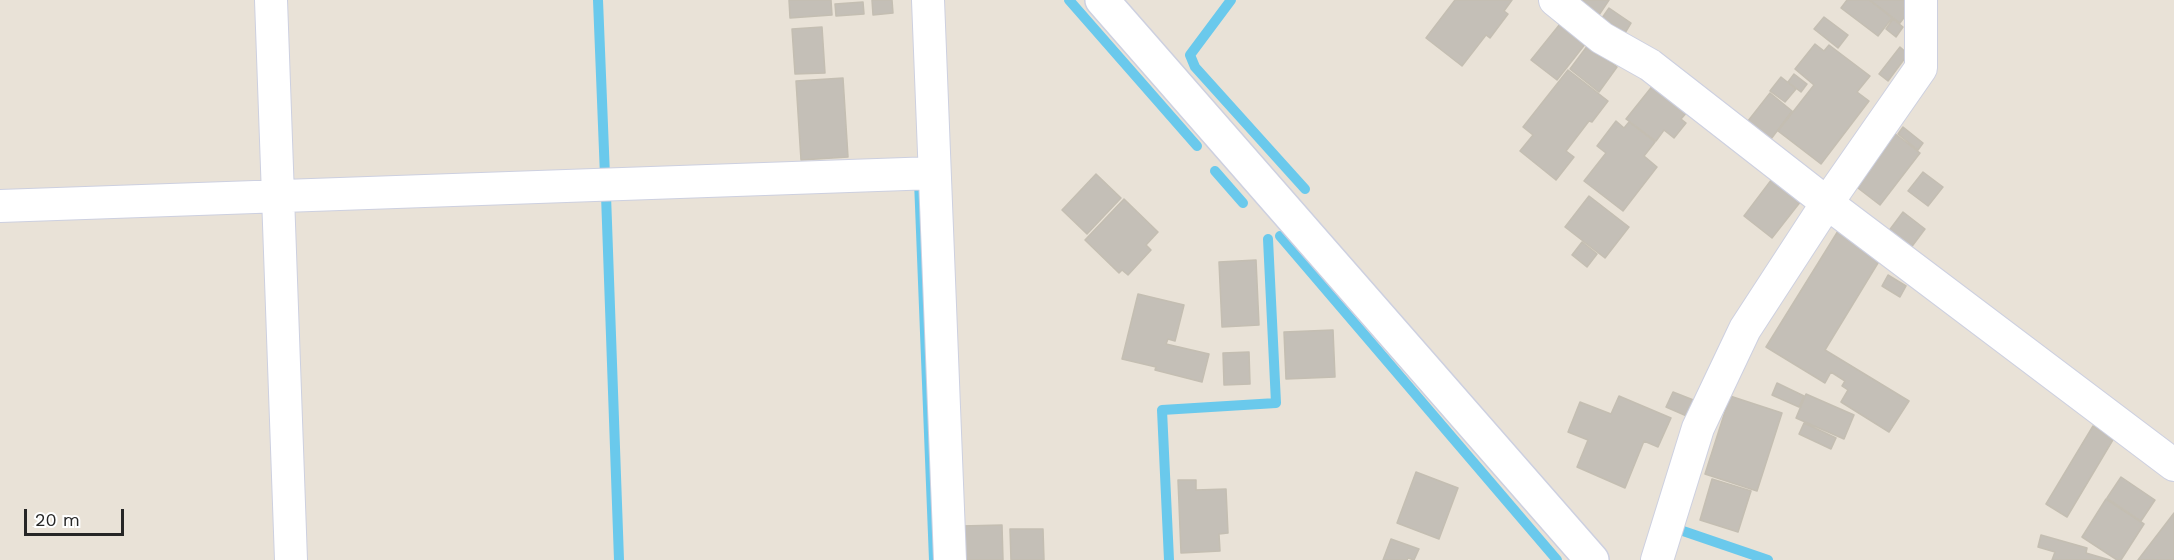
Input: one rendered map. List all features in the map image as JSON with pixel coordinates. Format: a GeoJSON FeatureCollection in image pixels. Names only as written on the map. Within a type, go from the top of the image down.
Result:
{"type":"FeatureCollection","features":[{"type":"Feature","properties":{"kind":"street"},"geometry":{"type":"LineString","coordinates":[[271,0],[291,560]]}},
{"type":"Feature","properties":{"kind":"street"},"geometry":{"type":"LineString","coordinates":[[927,0],[950,560]]}},
{"type":"Feature","properties":{"kind":"street"},"geometry":{"type":"LineString","coordinates":[[1102,0],[1592,560]]}},
{"type":"Feature","properties":{"kind":"street"},"geometry":{"type":"LineString","coordinates":[[1554,0],[1602,38],[1650,65],[1827,203],[2174,465]]}},
{"type":"Feature","properties":{"kind":"street"},"geometry":{"type":"LineString","coordinates":[[1657,560],[1698,428],[1745,328],[1827,203],[1922,68],[1921,0]]}},
{"type":"Feature","properties":{"kind":"street"},"geometry":{"type":"LineString","coordinates":[[0,206],[934,173]]}},
{"type":"Feature","properties":{"kind":"building"},"geometry":{"type":"Polygon","coordinates":[[[789,0],[831,0],[832,15],[790,18],[789,0]]]}},
{"type":"Feature","properties":{"kind":"building"},"geometry":{"type":"Polygon","coordinates":[[[872,0],[892,0],[893,13],[873,15],[872,0]]]}},
{"type":"Feature","properties":{"kind":"building"},"geometry":{"type":"Polygon","coordinates":[[[1455,0],[1512,0],[1504,11],[1508,14],[1490,38],[1486,35],[1462,66],[1426,38],[1455,0]]]}},
{"type":"Feature","properties":{"kind":"building"},"geometry":{"type":"Polygon","coordinates":[[[1577,0],[1609,0],[1599,15],[1577,0]]]}},
{"type":"Feature","properties":{"kind":"building"},"geometry":{"type":"Polygon","coordinates":[[[1847,0],[1869,0],[1892,18],[1878,36],[1841,8],[1847,0]]]}},
{"type":"Feature","properties":{"kind":"building"},"geometry":{"type":"Polygon","coordinates":[[[1870,0],[1910,0],[1903,9],[1908,12],[1900,23],[1870,0]]]}},
{"type":"Feature","properties":{"kind":"building"},"geometry":{"type":"Polygon","coordinates":[[[863,2],[864,14],[836,16],[835,4],[863,2]]]}},
{"type":"Feature","properties":{"kind":"building"},"geometry":{"type":"Polygon","coordinates":[[[1609,8],[1631,23],[1625,33],[1602,18],[1609,8]]]}},
{"type":"Feature","properties":{"kind":"building"},"geometry":{"type":"Polygon","coordinates":[[[1824,17],[1848,35],[1838,48],[1814,29],[1824,17]]]}},
{"type":"Feature","properties":{"kind":"building"},"geometry":{"type":"Polygon","coordinates":[[[1893,19],[1903,27],[1896,37],[1886,29],[1893,19]]]}},
{"type":"Feature","properties":{"kind":"building"},"geometry":{"type":"Polygon","coordinates":[[[1560,24],[1586,43],[1557,80],[1531,60],[1560,24]]]}},
{"type":"Feature","properties":{"kind":"building"},"geometry":{"type":"Polygon","coordinates":[[[822,27],[825,73],[795,74],[792,29],[822,27]]]}},
{"type":"Feature","properties":{"kind":"building"},"geometry":{"type":"Polygon","coordinates":[[[1815,44],[1824,51],[1829,45],[1870,76],[1857,92],[1869,101],[1821,164],[1778,131],[1814,85],[1795,69],[1815,44]]]}},
{"type":"Feature","properties":{"kind":"building"},"geometry":{"type":"Polygon","coordinates":[[[1588,45],[1617,67],[1599,92],[1570,69],[1588,45]]]}},
{"type":"Feature","properties":{"kind":"building"},"geometry":{"type":"Polygon","coordinates":[[[1900,47],[1908,54],[1888,81],[1879,74],[1900,47]]]}},
{"type":"Feature","properties":{"kind":"building"},"geometry":{"type":"Polygon","coordinates":[[[1568,70],[1608,101],[1566,151],[1574,157],[1556,180],[1520,151],[1533,135],[1523,127],[1568,70]]]}},
{"type":"Feature","properties":{"kind":"building"},"geometry":{"type":"Polygon","coordinates":[[[1794,74],[1807,84],[1801,92],[1788,82],[1794,74]]]}},
{"type":"Feature","properties":{"kind":"building"},"geometry":{"type":"Polygon","coordinates":[[[1781,77],[1796,89],[1785,102],[1770,91],[1781,77]]]}},
{"type":"Feature","properties":{"kind":"building"},"geometry":{"type":"Polygon","coordinates":[[[843,78],[848,157],[801,160],[796,81],[843,78]]]}},
{"type":"Feature","properties":{"kind":"building"},"geometry":{"type":"Polygon","coordinates":[[[1654,84],[1688,111],[1681,119],[1686,123],[1674,138],[1664,130],[1656,141],[1626,119],[1654,84]]]}},
{"type":"Feature","properties":{"kind":"building"},"geometry":{"type":"Polygon","coordinates":[[[1770,93],[1792,111],[1771,139],[1748,121],[1770,93]]]}},
{"type":"Feature","properties":{"kind":"building"},"geometry":{"type":"Polygon","coordinates":[[[1616,121],[1624,128],[1629,122],[1655,142],[1644,156],[1657,167],[1623,211],[1584,181],[1606,153],[1597,146],[1616,121]]]}},
{"type":"Feature","properties":{"kind":"building"},"geometry":{"type":"Polygon","coordinates":[[[1903,127],[1923,143],[1918,150],[1898,134],[1903,127]]]}},
{"type":"Feature","properties":{"kind":"building"},"geometry":{"type":"Polygon","coordinates":[[[1894,133],[1920,153],[1880,205],[1854,185],[1894,133]]]}},
{"type":"Feature","properties":{"kind":"building"},"geometry":{"type":"Polygon","coordinates":[[[1923,172],[1943,187],[1928,206],[1908,191],[1923,172]]]}},
{"type":"Feature","properties":{"kind":"building"},"geometry":{"type":"Polygon","coordinates":[[[1096,174],[1121,198],[1087,234],[1062,210],[1096,174]]]}},
{"type":"Feature","properties":{"kind":"building"},"geometry":{"type":"Polygon","coordinates":[[[1772,179],[1801,201],[1772,238],[1744,216],[1772,179]]]}},
{"type":"Feature","properties":{"kind":"building"},"geometry":{"type":"Polygon","coordinates":[[[1589,196],[1629,227],[1605,258],[1565,227],[1589,196]]]}},
{"type":"Feature","properties":{"kind":"building"},"geometry":{"type":"Polygon","coordinates":[[[1124,199],[1158,232],[1146,245],[1151,250],[1128,275],[1122,270],[1119,273],[1085,240],[1124,199]]]}},
{"type":"Feature","properties":{"kind":"building"},"geometry":{"type":"Polygon","coordinates":[[[1903,212],[1925,229],[1910,249],[1888,232],[1903,212]]]}},
{"type":"Feature","properties":{"kind":"building"},"geometry":{"type":"Polygon","coordinates":[[[1838,231],[1881,258],[1825,350],[1909,401],[1889,432],[1841,402],[1848,390],[1842,386],[1845,381],[1831,372],[1825,383],[1766,347],[1838,231]]]}},
{"type":"Feature","properties":{"kind":"building"},"geometry":{"type":"Polygon","coordinates":[[[1582,242],[1597,254],[1587,267],[1572,255],[1582,242]]]}},
{"type":"Feature","properties":{"kind":"building"},"geometry":{"type":"Polygon","coordinates":[[[1256,260],[1259,325],[1222,327],[1219,262],[1256,260]]]}},
{"type":"Feature","properties":{"kind":"building"},"geometry":{"type":"Polygon","coordinates":[[[1888,275],[1906,286],[1900,297],[1882,286],[1888,275]]]}},
{"type":"Feature","properties":{"kind":"building"},"geometry":{"type":"Polygon","coordinates":[[[1138,294],[1184,305],[1175,341],[1168,339],[1166,344],[1209,354],[1202,382],[1122,359],[1138,294]]]}},
{"type":"Feature","properties":{"kind":"building"},"geometry":{"type":"Polygon","coordinates":[[[1333,330],[1335,377],[1286,379],[1284,332],[1333,330]]]}},
{"type":"Feature","properties":{"kind":"building"},"geometry":{"type":"Polygon","coordinates":[[[1249,352],[1250,384],[1224,385],[1223,353],[1249,352]]]}},
{"type":"Feature","properties":{"kind":"building"},"geometry":{"type":"Polygon","coordinates":[[[1777,383],[1804,396],[1799,407],[1772,395],[1777,383]]]}},
{"type":"Feature","properties":{"kind":"building"},"geometry":{"type":"Polygon","coordinates":[[[1673,392],[1696,401],[1689,417],[1666,407],[1673,392]]]}},
{"type":"Feature","properties":{"kind":"building"},"geometry":{"type":"Polygon","coordinates":[[[1806,394],[1854,415],[1844,439],[1796,418],[1806,394]]]}},
{"type":"Feature","properties":{"kind":"building"},"geometry":{"type":"Polygon","coordinates":[[[1619,396],[1671,418],[1658,447],[1644,441],[1625,488],[1577,467],[1588,440],[1568,432],[1580,402],[1611,414],[1619,396]]]}},
{"type":"Feature","properties":{"kind":"building"},"geometry":{"type":"Polygon","coordinates":[[[1730,396],[1782,413],[1757,491],[1705,474],[1730,396]]]}},
{"type":"Feature","properties":{"kind":"building"},"geometry":{"type":"Polygon","coordinates":[[[1804,423],[1836,438],[1831,449],[1799,434],[1804,423]]]}},
{"type":"Feature","properties":{"kind":"building"},"geometry":{"type":"Polygon","coordinates":[[[2093,426],[2114,438],[2067,517],[2046,504],[2093,426]]]}},
{"type":"Feature","properties":{"kind":"building"},"geometry":{"type":"Polygon","coordinates":[[[1416,472],[1458,488],[1439,539],[1397,523],[1416,472]]]}},
{"type":"Feature","properties":{"kind":"building"},"geometry":{"type":"Polygon","coordinates":[[[2121,477],[2155,500],[2141,521],[2107,498],[2121,477]]]}},
{"type":"Feature","properties":{"kind":"building"},"geometry":{"type":"Polygon","coordinates":[[[1712,479],[1751,491],[1738,532],[1700,520],[1712,479]]]}},
{"type":"Feature","properties":{"kind":"building"},"geometry":{"type":"Polygon","coordinates":[[[1178,480],[1196,480],[1196,490],[1226,489],[1228,533],[1219,534],[1220,551],[1181,553],[1178,480]]]}},
{"type":"Feature","properties":{"kind":"building"},"geometry":{"type":"Polygon","coordinates":[[[2106,499],[2144,524],[2121,560],[2117,560],[2082,537],[2106,499]]]}},
{"type":"Feature","properties":{"kind":"building"},"geometry":{"type":"Polygon","coordinates":[[[2174,513],[2174,560],[2138,560],[2174,513]]]}},
{"type":"Feature","properties":{"kind":"building"},"geometry":{"type":"Polygon","coordinates":[[[1002,525],[1003,560],[961,560],[961,526],[1002,525]]]}},
{"type":"Feature","properties":{"kind":"building"},"geometry":{"type":"Polygon","coordinates":[[[1010,529],[1043,529],[1044,560],[1011,560],[1010,529]]]}},
{"type":"Feature","properties":{"kind":"building"},"geometry":{"type":"Polygon","coordinates":[[[2041,535],[2087,548],[2086,553],[2110,560],[2052,560],[2055,552],[2038,547],[2041,535]]]}},
{"type":"Feature","properties":{"kind":"building"},"geometry":{"type":"Polygon","coordinates":[[[1391,539],[1419,549],[1414,560],[1408,558],[1407,560],[1383,560],[1391,539]]]}},
{"type":"Feature","properties":{"kind":"waterway"},"geometry":{"type":"LineString","coordinates":[[598,0],[605,176]]}},
{"type":"Feature","properties":{"kind":"waterway"},"geometry":{"type":"LineString","coordinates":[[1069,0],[1197,146]]}},
{"type":"Feature","properties":{"kind":"waterway"},"geometry":{"type":"LineString","coordinates":[[1231,0],[1190,55],[1195,67],[1305,189]]}},
{"type":"Feature","properties":{"kind":"waterway"},"geometry":{"type":"LineString","coordinates":[[1215,171],[1243,203]]}},
{"type":"Feature","properties":{"kind":"waterway"},"geometry":{"type":"LineString","coordinates":[[919,181],[934,560]]}},
{"type":"Feature","properties":{"kind":"waterway"},"geometry":{"type":"LineString","coordinates":[[606,195],[619,560]]}},
{"type":"Feature","properties":{"kind":"waterway"},"geometry":{"type":"LineString","coordinates":[[1280,236],[1557,560]]}},
{"type":"Feature","properties":{"kind":"waterway"},"geometry":{"type":"LineString","coordinates":[[1169,560],[1162,410],[1276,403],[1268,239]]}},
{"type":"Feature","properties":{"kind":"waterway"},"geometry":{"type":"LineString","coordinates":[[1683,531],[1768,560]]}}]}
